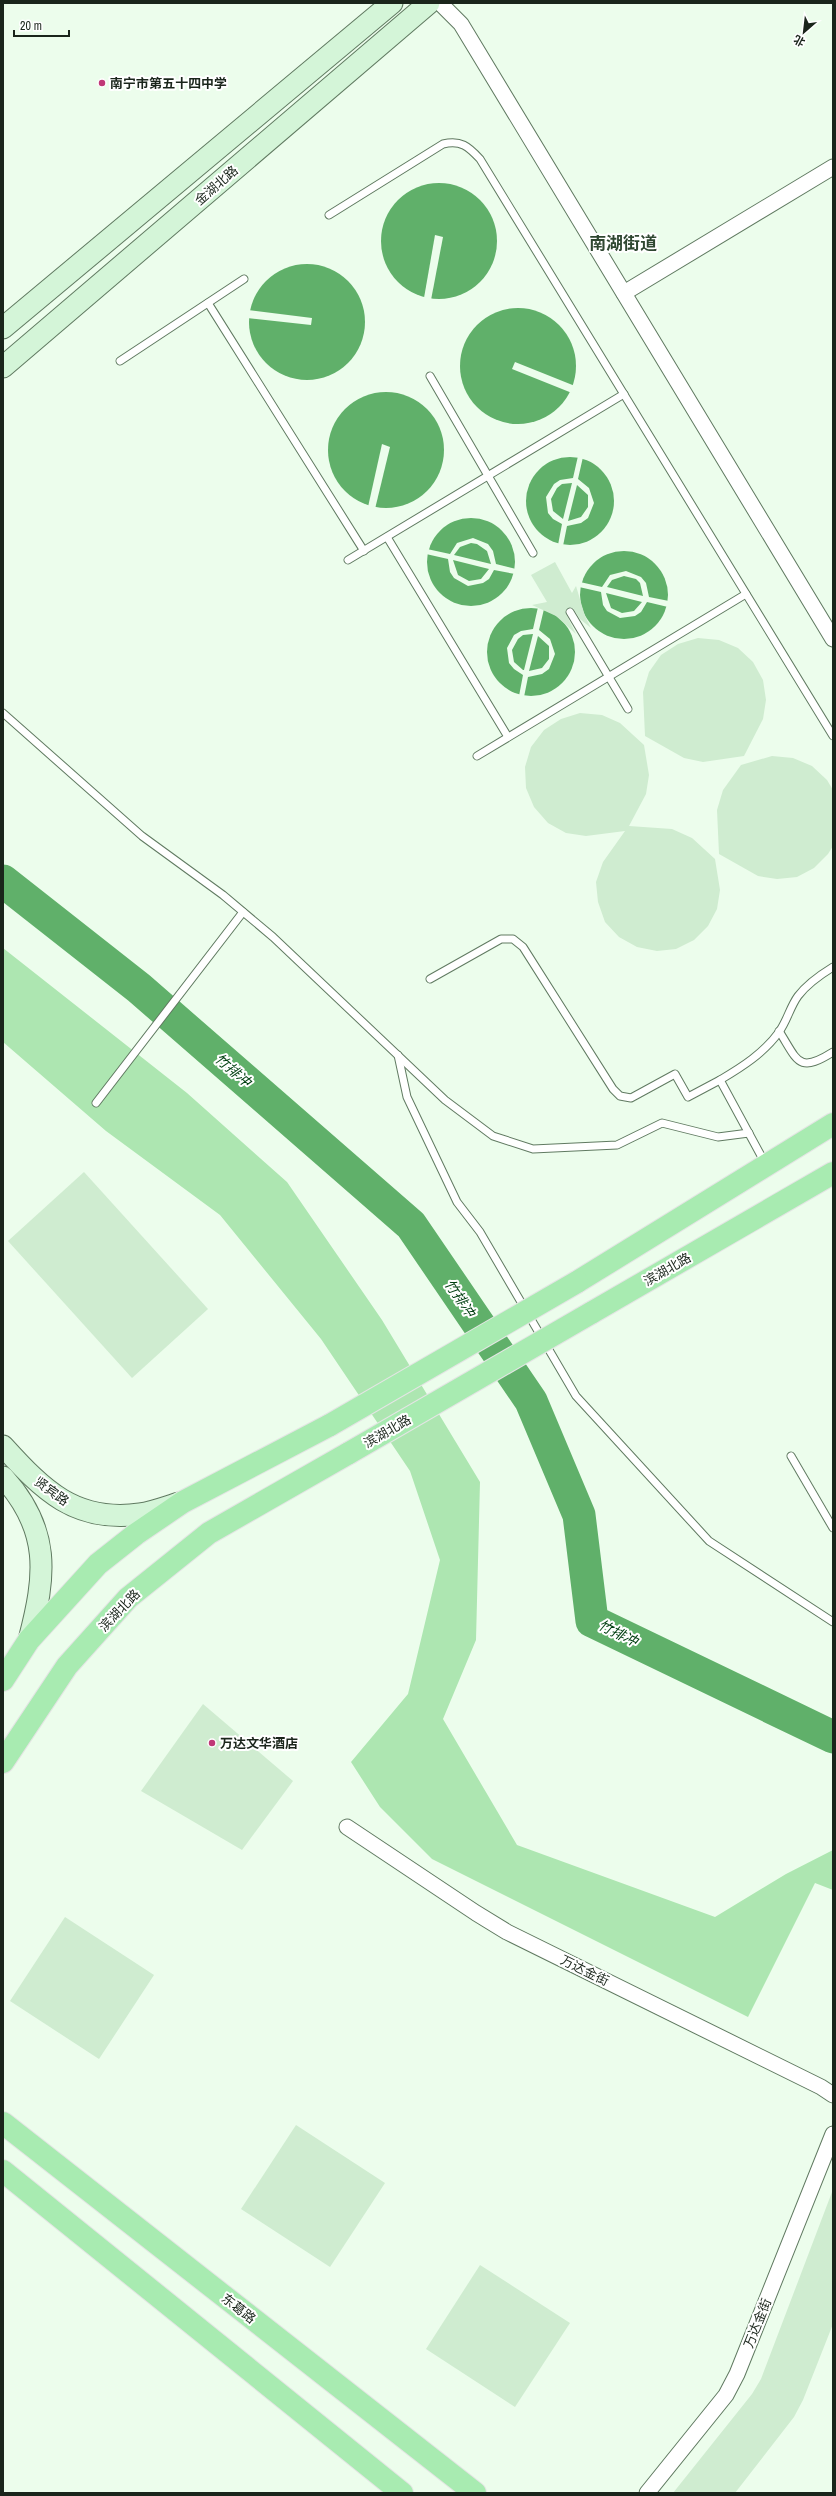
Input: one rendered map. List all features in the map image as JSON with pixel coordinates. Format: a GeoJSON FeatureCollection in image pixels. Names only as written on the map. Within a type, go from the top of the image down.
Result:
{"type":"FeatureCollection","features":[{"type":"Feature","properties":{"kind":"main road","name":"金湖北路"},"geometry":{"type":"LineString","coordinates":[[3,328],[392,3]]}},
{"type":"Feature","properties":{"kind":"main road","name":"金湖北路"},"geometry":{"type":"LineString","coordinates":[[3,367],[429,3]]}},
{"type":"Feature","properties":{"kind":"main road"},"geometry":{"type":"LineString","coordinates":[[3,1680],[29,1640],[98,1564],[136,1534],[183,1502],[330,1425],[577,1282],[833,1124]]}},
{"type":"Feature","properties":{"kind":"main road","name":"滨湖北路"},"geometry":{"type":"LineString","coordinates":[[3,1762],[67,1666],[128,1598],[209,1533],[833,1173]]}},
{"type":"Feature","properties":{"kind":"main road","name":"贤宾路"},"geometry":{"type":"LineString","coordinates":[[3,1446],[37,1483],[68,1505],[104,1514],[133,1514],[183,1502]]}},
{"type":"Feature","properties":{"kind":"main road","name":"贤宾路"},"geometry":{"type":"LineString","coordinates":[[3,1477],[21,1496],[37,1531],[42,1567],[38,1605],[29,1640]]}},
{"type":"Feature","properties":{"kind":"main road","name":"东葛路"},"geometry":{"type":"LineString","coordinates":[[3,2124],[474,2493]]}},
{"type":"Feature","properties":{"kind":"main road"},"geometry":{"type":"LineString","coordinates":[[3,2172],[402,2493]]}},
{"type":"Feature","properties":{"kind":"street"},"geometry":{"type":"LineString","coordinates":[[440,3],[461,24],[833,639]]}},
{"type":"Feature","properties":{"kind":"street"},"geometry":{"type":"LineString","coordinates":[[624,293],[833,167]]}},
{"type":"Feature","properties":{"kind":"street","name":"万达金街"},"geometry":{"type":"LineString","coordinates":[[347,1827],[507,1932],[821,2086],[833,2095]]}},
{"type":"Feature","properties":{"kind":"street","name":"万达金街"},"geometry":{"type":"LineString","coordinates":[[647,2493],[726,2395],[737,2374],[833,2134]]}},
{"type":"Feature","properties":{"kind":"lane"},"geometry":{"type":"LineString","coordinates":[[330,215],[443,144],[455,142],[468,146],[480,159],[833,736]]}},
{"type":"Feature","properties":{"kind":"lane"},"geometry":{"type":"LineString","coordinates":[[120,361],[244,279]]}},
{"type":"Feature","properties":{"kind":"lane"},"geometry":{"type":"LineString","coordinates":[[208,303],[364,551]]}},
{"type":"Feature","properties":{"kind":"lane"},"geometry":{"type":"LineString","coordinates":[[430,376],[533,553]]}},
{"type":"Feature","properties":{"kind":"lane"},"geometry":{"type":"LineString","coordinates":[[348,560],[624,394]]}},
{"type":"Feature","properties":{"kind":"lane"},"geometry":{"type":"LineString","coordinates":[[387,537],[508,737]]}},
{"type":"Feature","properties":{"kind":"lane"},"geometry":{"type":"LineString","coordinates":[[477,756],[746,594]]}},
{"type":"Feature","properties":{"kind":"lane"},"geometry":{"type":"LineString","coordinates":[[570,612],[628,709]]}},
{"type":"Feature","properties":{"kind":"lane"},"geometry":{"type":"LineString","coordinates":[[3,713],[142,836],[243,912],[273,937],[445,1100],[493,1136],[533,1149],[617,1145],[662,1123],[718,1137],[749,1133]]}},
{"type":"Feature","properties":{"kind":"lane"},"geometry":{"type":"LineString","coordinates":[[96,1103],[243,912]]}},
{"type":"Feature","properties":{"kind":"lane"},"geometry":{"type":"LineString","coordinates":[[430,979],[501,939],[513,940],[523,946],[613,1089],[620,1096],[631,1098],[675,1074],[688,1096],[720,1080],[745,1065],[779,1031],[798,996],[814,979],[833,967]]}},
{"type":"Feature","properties":{"kind":"lane"},"geometry":{"type":"LineString","coordinates":[[779,1031],[797,1060],[804,1063],[815,1064],[833,1052]]}},
{"type":"Feature","properties":{"kind":"lane"},"geometry":{"type":"LineString","coordinates":[[398,1055],[407,1097],[457,1202],[480,1232],[576,1396],[709,1541],[833,1622]]}},
{"type":"Feature","properties":{"kind":"lane"},"geometry":{"type":"LineString","coordinates":[[720,1080],[766,1165]]}},
{"type":"Feature","properties":{"kind":"lane"},"geometry":{"type":"LineString","coordinates":[[791,1456],[833,1528]]}},
{"type":"Feature","properties":{"kind":"shaded area"},"geometry":{"type":"Polygon","coordinates":[[[439,183],[461,187],[471,192],[480,200],[488,209],[493,219],[497,241],[493,263],[488,273],[480,282],[471,290],[461,295],[439,299],[417,295],[407,290],[398,282],[390,273],[385,263],[381,241],[385,219],[390,209],[398,200],[407,192],[417,187],[439,183]]]}},
{"type":"Feature","properties":{"kind":"shaded area"},"geometry":{"type":"Polygon","coordinates":[[[307,264],[329,268],[339,273],[348,281],[356,290],[361,300],[365,322],[361,344],[356,354],[348,363],[339,371],[329,376],[307,380],[285,376],[275,371],[266,363],[258,354],[253,344],[249,322],[253,300],[258,290],[266,281],[275,273],[285,268],[307,264]]]}},
{"type":"Feature","properties":{"kind":"shaded area"},"geometry":{"type":"Polygon","coordinates":[[[518,308],[540,312],[550,317],[559,325],[567,334],[572,344],[576,366],[572,388],[567,398],[559,407],[550,415],[540,420],[518,424],[496,420],[486,415],[477,407],[469,398],[464,388],[460,366],[464,344],[469,334],[477,325],[486,317],[496,312],[518,308]]]}},
{"type":"Feature","properties":{"kind":"shaded area"},"geometry":{"type":"Polygon","coordinates":[[[386,392],[408,396],[418,401],[427,409],[435,418],[440,428],[444,450],[440,472],[435,482],[427,491],[418,499],[408,504],[386,508],[364,504],[354,499],[345,491],[337,482],[332,472],[328,450],[332,428],[337,418],[345,409],[354,401],[364,396],[386,392]]]}},
{"type":"Feature","properties":{"kind":"shaded area"},"geometry":{"type":"Polygon","coordinates":[[[570,457],[587,461],[601,470],[610,484],[614,501],[610,518],[601,532],[587,541],[570,545],[553,541],[539,532],[530,518],[526,501],[530,484],[539,470],[553,461],[570,457]]]}},
{"type":"Feature","properties":{"kind":"shaded area"},"geometry":{"type":"Polygon","coordinates":[[[471,518],[488,522],[502,531],[511,545],[515,562],[511,579],[502,593],[488,602],[471,606],[454,602],[440,593],[431,579],[427,562],[431,545],[440,531],[454,522],[471,518]]]}},
{"type":"Feature","properties":{"kind":"shaded area"},"geometry":{"type":"Polygon","coordinates":[[[624,551],[641,555],[655,564],[664,578],[668,595],[664,612],[655,626],[641,635],[624,639],[607,635],[593,626],[584,612],[580,595],[584,578],[593,564],[607,555],[624,551]]]}},
{"type":"Feature","properties":{"kind":"shaded area"},"geometry":{"type":"Polygon","coordinates":[[[531,608],[548,612],[562,621],[571,635],[575,652],[571,669],[562,683],[548,692],[531,696],[514,692],[500,683],[491,669],[487,652],[491,635],[500,621],[514,612],[531,608]]]}},
{"type":"Feature","properties":{"kind":"shaded area"},"geometry":{"type":"Polygon","coordinates":[[[3,948],[187,1093],[287,1182],[382,1320],[480,1482],[476,1640],[443,1719],[517,1845],[715,1917],[786,1874],[833,1850],[833,1890],[815,1883],[748,2017],[432,1859],[380,1807],[351,1762],[408,1694],[440,1560],[410,1471],[321,1339],[220,1215],[106,1131],[3,1042],[3,948]]]}},
{"type":"Feature","properties":{"kind":"pier"},"geometry":{"type":"Polygon","coordinates":[[[435,235],[443,237],[431,300],[424,298],[435,235]]]}},
{"type":"Feature","properties":{"kind":"pier"},"geometry":{"type":"Polygon","coordinates":[[[248,310],[312,318],[311,325],[247,318],[248,310]]]}},
{"type":"Feature","properties":{"kind":"pier"},"geometry":{"type":"Polygon","coordinates":[[[515,362],[575,386],[572,393],[512,369],[515,362]]]}},
{"type":"Feature","properties":{"kind":"pier"},"geometry":{"type":"Polygon","coordinates":[[[382,444],[390,447],[375,509],[368,507],[382,444]]]}},
{"type":"Feature","properties":{"kind":"pier"},"geometry":{"type":"Polygon","coordinates":[[[578,456],[583,457],[578,479],[589,488],[594,503],[588,518],[581,523],[567,526],[563,546],[558,545],[562,524],[553,519],[548,513],[546,497],[554,484],[560,480],[573,478],[578,456]],[[572,483],[562,484],[557,488],[551,499],[553,511],[563,519],[572,483]],[[577,485],[568,521],[581,517],[588,507],[588,495],[577,485]]]}},
{"type":"Feature","properties":{"kind":"pier"},"geometry":{"type":"Polygon","coordinates":[[[473,538],[488,544],[493,551],[496,564],[516,569],[515,574],[494,570],[489,579],[483,583],[468,586],[454,578],[450,572],[448,559],[426,554],[427,549],[450,554],[457,543],[473,538]],[[471,543],[460,547],[454,555],[491,564],[487,551],[477,544],[471,543]],[[453,560],[458,575],[469,581],[481,579],[489,569],[453,560]]]}},
{"type":"Feature","properties":{"kind":"pier"},"geometry":{"type":"Polygon","coordinates":[[[626,571],[641,577],[646,583],[649,597],[669,601],[668,607],[647,602],[641,612],[635,616],[620,618],[607,611],[603,605],[601,592],[579,587],[580,582],[602,587],[610,575],[626,571]],[[624,576],[612,580],[607,587],[643,596],[640,583],[636,579],[624,576]],[[606,593],[611,608],[622,613],[634,611],[642,602],[606,593]]]}},
{"type":"Feature","properties":{"kind":"pier"},"geometry":{"type":"Polygon","coordinates":[[[538,607],[544,609],[539,630],[550,639],[555,654],[549,669],[542,674],[528,677],[524,697],[519,696],[523,675],[514,669],[509,663],[507,648],[514,635],[521,631],[533,629],[538,607]],[[533,634],[523,635],[518,639],[512,650],[514,662],[523,670],[524,670],[533,634]],[[538,636],[529,671],[542,668],[549,659],[549,646],[538,636]]]}},
{"type":"Feature","properties":{"kind":"building"},"geometry":{"type":"Polygon","coordinates":[[[555,562],[572,593],[576,586],[585,616],[591,628],[580,619],[573,608],[568,608],[566,614],[576,634],[556,616],[532,605],[547,602],[531,575],[555,562]]]}},
{"type":"Feature","properties":{"kind":"building"},"geometry":{"type":"Polygon","coordinates":[[[698,638],[719,640],[738,648],[753,662],[763,680],[766,700],[763,719],[744,756],[703,762],[684,758],[645,736],[643,692],[649,672],[661,655],[678,644],[698,638]]]}},
{"type":"Feature","properties":{"kind":"building"},"geometry":{"type":"Polygon","coordinates":[[[580,713],[602,715],[620,723],[644,745],[649,775],[646,794],[629,826],[672,829],[692,838],[715,859],[720,890],[717,909],[708,926],[694,940],[676,949],[657,951],[637,947],[619,937],[605,922],[598,902],[596,882],[603,862],[625,831],[586,836],[566,833],[548,823],[534,807],[526,788],[525,767],[531,747],[544,730],[561,719],[580,713]]]}},
{"type":"Feature","properties":{"kind":"building"},"geometry":{"type":"Polygon","coordinates":[[[772,756],[793,758],[812,766],[827,780],[833,790],[833,846],[828,854],[814,868],[797,877],[777,879],[758,876],[719,854],[717,810],[723,790],[741,765],[772,756]]]}},
{"type":"Feature","properties":{"kind":"building"},"geometry":{"type":"Polygon","coordinates":[[[84,1172],[208,1309],[132,1378],[8,1241],[84,1172]]]}},
{"type":"Feature","properties":{"kind":"building","name":"万达文华酒店"},"geometry":{"type":"Polygon","coordinates":[[[203,1704],[293,1781],[242,1850],[141,1791],[203,1704]]]}},
{"type":"Feature","properties":{"kind":"building"},"geometry":{"type":"Polygon","coordinates":[[[65,1917],[154,1975],[99,2059],[10,2001],[65,1917]]]}},
{"type":"Feature","properties":{"kind":"building"},"geometry":{"type":"Polygon","coordinates":[[[296,2125],[385,2183],[330,2267],[241,2209],[296,2125]]]}},
{"type":"Feature","properties":{"kind":"building"},"geometry":{"type":"Polygon","coordinates":[[[832,2192],[833,2324],[803,2400],[794,2417],[735,2493],[673,2493],[752,2394],[761,2379],[832,2192]]]}},
{"type":"Feature","properties":{"kind":"building"},"geometry":{"type":"Polygon","coordinates":[[[480,2265],[570,2323],[515,2407],[426,2349],[480,2265]]]}},
{"type":"Feature","properties":{"kind":"waterway","name":"竹排冲"},"geometry":{"type":"LineString","coordinates":[[3,881],[139,988],[411,1225],[531,1401],[579,1515],[592,1621],[833,1737]]}},
{"type":"Feature","properties":{"kind":"place","name":"南宁市第五十四中学"},"geometry":{"type":"Point","coordinates":[102,83]}},
{"type":"Feature","properties":{"kind":"place","name":"万达文华酒店"},"geometry":{"type":"Point","coordinates":[212,1743]}},
{"type":"Feature","properties":{"kind":"district","name":"南湖街道"},"geometry":{"type":"Point","coordinates":[623,243]}}]}
